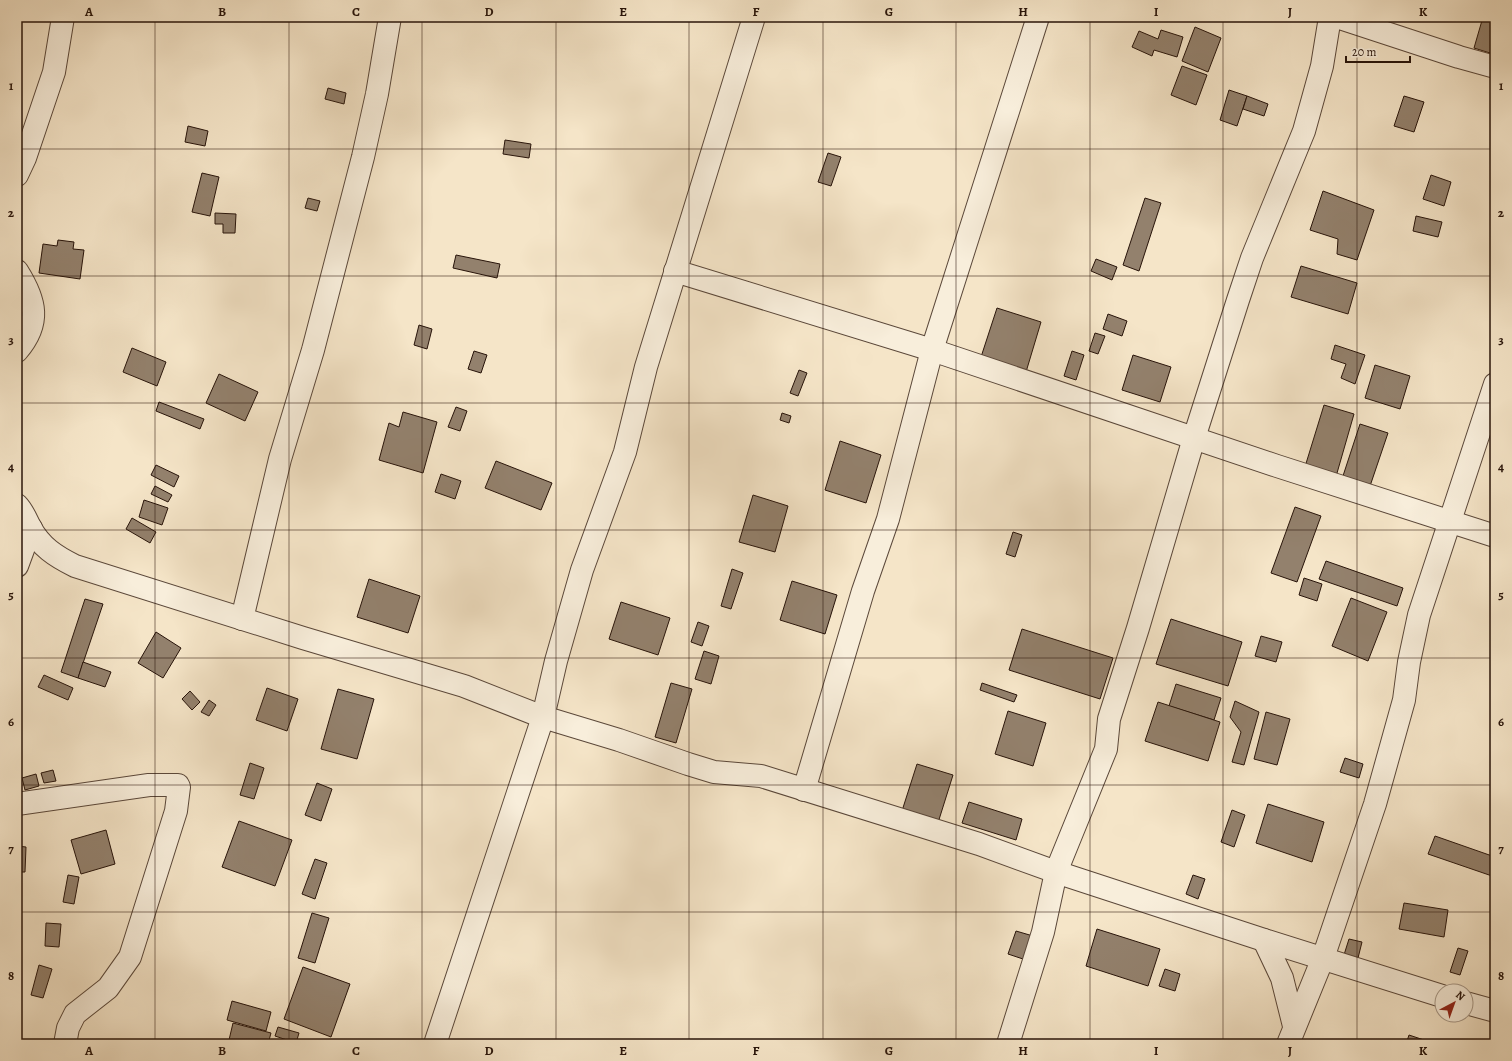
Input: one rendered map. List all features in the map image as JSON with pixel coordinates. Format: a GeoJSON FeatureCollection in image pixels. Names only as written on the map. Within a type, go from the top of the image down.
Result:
{"type":"FeatureCollection","features":[{"type":"Feature","properties":{"kind":"street"},"geometry":{"type":"LineString","coordinates":[[17,175],[25,158],[54,72],[63,17]]}},
{"type":"Feature","properties":{"kind":"street"},"geometry":{"type":"LineString","coordinates":[[242,619],[280,459],[313,350],[363,157],[380,76],[390,17]]}},
{"type":"Feature","properties":{"kind":"street"},"geometry":{"type":"LineString","coordinates":[[435,1044],[543,717],[556,661],[582,570],[624,452],[646,367],[754,17]]}},
{"type":"Feature","properties":{"kind":"street"},"geometry":{"type":"LineString","coordinates":[[804,790],[863,590],[888,519],[932,350],[1038,17]]}},
{"type":"Feature","properties":{"kind":"street"},"geometry":{"type":"LineString","coordinates":[[1008,1044],[1043,932],[1056,872],[1106,749],[1109,719],[1138,628],[1194,438],[1252,258],[1304,132],[1322,66],[1330,17]]}},
{"type":"Feature","properties":{"kind":"street"},"geometry":{"type":"LineString","coordinates":[[1337,17],[1459,57],[1495,67]]}},
{"type":"Feature","properties":{"kind":"street"},"geometry":{"type":"LineString","coordinates":[[17,271],[28,288],[32,303],[32,329],[17,351]]}},
{"type":"Feature","properties":{"kind":"street"},"geometry":{"type":"LineString","coordinates":[[675,271],[932,350],[1285,469],[1495,536]]}},
{"type":"Feature","properties":{"kind":"street"},"geometry":{"type":"LineString","coordinates":[[1291,1035],[1323,958],[1375,804],[1404,700],[1409,662],[1419,615],[1495,384]]}},
{"type":"Feature","properties":{"kind":"street"},"geometry":{"type":"LineString","coordinates":[[17,505],[45,548],[57,557],[75,566],[242,619],[464,686],[543,717],[714,772],[761,776],[979,844],[1056,872],[1434,993]]}},
{"type":"Feature","properties":{"kind":"street"},"geometry":{"type":"LineString","coordinates":[[17,566],[31,528]]}},
{"type":"Feature","properties":{"kind":"street"},"geometry":{"type":"LineString","coordinates":[[17,804],[149,785],[167,784],[178,785],[179,787],[176,811],[130,957],[108,988],[75,1014],[68,1028],[65,1044]]}},
{"type":"Feature","properties":{"kind":"street"},"geometry":{"type":"LineString","coordinates":[[1264,940],[1282,978],[1291,1035]]}},
{"type":"Feature","properties":{"kind":"street"},"geometry":{"type":"LineString","coordinates":[[1474,1005],[1495,1012]]}},
{"type":"Feature","properties":{"kind":"building"},"geometry":{"type":"Polygon","coordinates":[[[1483,17],[1495,17],[1495,37],[1490,53],[1474,48],[1483,17]]]}},
{"type":"Feature","properties":{"kind":"building"},"geometry":{"type":"Polygon","coordinates":[[[1195,27],[1221,38],[1208,72],[1182,61],[1195,27]]]}},
{"type":"Feature","properties":{"kind":"building"},"geometry":{"type":"Polygon","coordinates":[[[1161,30],[1183,37],[1177,57],[1154,50],[1152,56],[1132,47],[1139,31],[1158,39],[1161,30]]]}},
{"type":"Feature","properties":{"kind":"building"},"geometry":{"type":"Polygon","coordinates":[[[1182,66],[1207,75],[1196,105],[1171,95],[1182,66]]]}},
{"type":"Feature","properties":{"kind":"building"},"geometry":{"type":"Polygon","coordinates":[[[328,88],[346,93],[344,104],[325,99],[328,88]]]}},
{"type":"Feature","properties":{"kind":"building"},"geometry":{"type":"Polygon","coordinates":[[[1229,90],[1247,96],[1237,126],[1220,120],[1229,90]]]}},
{"type":"Feature","properties":{"kind":"building"},"geometry":{"type":"Polygon","coordinates":[[[1247,96],[1268,104],[1264,116],[1243,109],[1247,96]]]}},
{"type":"Feature","properties":{"kind":"building"},"geometry":{"type":"Polygon","coordinates":[[[1404,96],[1424,102],[1414,132],[1394,126],[1404,96]]]}},
{"type":"Feature","properties":{"kind":"building"},"geometry":{"type":"Polygon","coordinates":[[[188,126],[208,131],[205,146],[185,142],[188,126]]]}},
{"type":"Feature","properties":{"kind":"building"},"geometry":{"type":"Polygon","coordinates":[[[505,140],[531,144],[529,158],[503,154],[505,140]]]}},
{"type":"Feature","properties":{"kind":"building"},"geometry":{"type":"Polygon","coordinates":[[[828,153],[841,157],[831,186],[818,182],[828,153]]]}},
{"type":"Feature","properties":{"kind":"building"},"geometry":{"type":"Polygon","coordinates":[[[202,173],[219,177],[210,216],[192,212],[202,173]]]}},
{"type":"Feature","properties":{"kind":"building"},"geometry":{"type":"Polygon","coordinates":[[[1431,175],[1451,182],[1444,206],[1423,199],[1431,175]]]}},
{"type":"Feature","properties":{"kind":"building"},"geometry":{"type":"Polygon","coordinates":[[[1323,191],[1374,210],[1357,260],[1337,254],[1338,239],[1310,230],[1323,191]]]}},
{"type":"Feature","properties":{"kind":"building"},"geometry":{"type":"Polygon","coordinates":[[[308,198],[320,201],[317,211],[305,208],[308,198]]]}},
{"type":"Feature","properties":{"kind":"building"},"geometry":{"type":"Polygon","coordinates":[[[1145,198],[1161,203],[1139,271],[1123,265],[1145,198]]]}},
{"type":"Feature","properties":{"kind":"building"},"geometry":{"type":"Polygon","coordinates":[[[215,213],[236,214],[235,233],[223,233],[223,224],[215,224],[215,213]]]}},
{"type":"Feature","properties":{"kind":"building"},"geometry":{"type":"Polygon","coordinates":[[[1416,216],[1442,222],[1438,237],[1413,231],[1416,216]]]}},
{"type":"Feature","properties":{"kind":"building"},"geometry":{"type":"Polygon","coordinates":[[[58,240],[74,242],[73,249],[84,250],[80,279],[39,273],[43,244],[57,246],[58,240]]]}},
{"type":"Feature","properties":{"kind":"building"},"geometry":{"type":"Polygon","coordinates":[[[456,255],[500,264],[497,278],[453,268],[456,255]]]}},
{"type":"Feature","properties":{"kind":"building"},"geometry":{"type":"Polygon","coordinates":[[[1096,259],[1117,267],[1112,280],[1091,271],[1096,259]]]}},
{"type":"Feature","properties":{"kind":"building"},"geometry":{"type":"Polygon","coordinates":[[[1301,266],[1357,283],[1348,314],[1291,297],[1301,266]]]}},
{"type":"Feature","properties":{"kind":"building"},"geometry":{"type":"Polygon","coordinates":[[[997,308],[1041,322],[1026,372],[981,357],[997,308]]]}},
{"type":"Feature","properties":{"kind":"building"},"geometry":{"type":"Polygon","coordinates":[[[1108,314],[1127,321],[1122,336],[1103,329],[1108,314]]]}},
{"type":"Feature","properties":{"kind":"building"},"geometry":{"type":"Polygon","coordinates":[[[419,325],[432,329],[427,349],[414,345],[419,325]]]}},
{"type":"Feature","properties":{"kind":"building"},"geometry":{"type":"Polygon","coordinates":[[[1095,333],[1105,336],[1098,354],[1089,351],[1095,333]]]}},
{"type":"Feature","properties":{"kind":"building"},"geometry":{"type":"Polygon","coordinates":[[[1335,345],[1365,355],[1355,384],[1341,378],[1346,364],[1331,359],[1335,345]]]}},
{"type":"Feature","properties":{"kind":"building"},"geometry":{"type":"Polygon","coordinates":[[[132,348],[166,362],[157,386],[123,372],[132,348]]]}},
{"type":"Feature","properties":{"kind":"building"},"geometry":{"type":"Polygon","coordinates":[[[474,351],[487,355],[481,373],[468,369],[474,351]]]}},
{"type":"Feature","properties":{"kind":"building"},"geometry":{"type":"Polygon","coordinates":[[[1072,351],[1084,355],[1076,380],[1064,376],[1072,351]]]}},
{"type":"Feature","properties":{"kind":"building"},"geometry":{"type":"Polygon","coordinates":[[[1133,355],[1171,367],[1160,402],[1122,390],[1133,355]]]}},
{"type":"Feature","properties":{"kind":"building"},"geometry":{"type":"Polygon","coordinates":[[[1375,365],[1410,376],[1400,409],[1365,398],[1375,365]]]}},
{"type":"Feature","properties":{"kind":"building"},"geometry":{"type":"Polygon","coordinates":[[[799,370],[807,373],[798,396],[790,393],[799,370]]]}},
{"type":"Feature","properties":{"kind":"building"},"geometry":{"type":"Polygon","coordinates":[[[219,374],[258,392],[245,421],[206,403],[219,374]]]}},
{"type":"Feature","properties":{"kind":"building"},"geometry":{"type":"Polygon","coordinates":[[[159,402],[204,419],[200,429],[156,411],[159,402]]]}},
{"type":"Feature","properties":{"kind":"building"},"geometry":{"type":"Polygon","coordinates":[[[1324,405],[1354,414],[1335,480],[1304,470],[1324,405]]]}},
{"type":"Feature","properties":{"kind":"building"},"geometry":{"type":"Polygon","coordinates":[[[456,407],[467,411],[460,431],[448,427],[456,407]]]}},
{"type":"Feature","properties":{"kind":"building"},"geometry":{"type":"Polygon","coordinates":[[[403,412],[437,422],[423,473],[379,460],[389,423],[399,427],[403,412]]]}},
{"type":"Feature","properties":{"kind":"building"},"geometry":{"type":"Polygon","coordinates":[[[782,413],[791,416],[789,423],[780,420],[782,413]]]}},
{"type":"Feature","properties":{"kind":"building"},"geometry":{"type":"Polygon","coordinates":[[[1360,424],[1388,433],[1368,492],[1341,482],[1360,424]]]}},
{"type":"Feature","properties":{"kind":"building"},"geometry":{"type":"Polygon","coordinates":[[[840,441],[881,455],[866,503],[825,490],[840,441]]]}},
{"type":"Feature","properties":{"kind":"building"},"geometry":{"type":"Polygon","coordinates":[[[496,461],[552,483],[541,510],[485,488],[496,461]]]}},
{"type":"Feature","properties":{"kind":"building"},"geometry":{"type":"Polygon","coordinates":[[[156,465],[179,476],[174,487],[151,475],[156,465]]]}},
{"type":"Feature","properties":{"kind":"building"},"geometry":{"type":"Polygon","coordinates":[[[441,474],[461,481],[455,499],[435,492],[441,474]]]}},
{"type":"Feature","properties":{"kind":"building"},"geometry":{"type":"Polygon","coordinates":[[[155,486],[172,495],[168,502],[151,494],[155,486]]]}},
{"type":"Feature","properties":{"kind":"building"},"geometry":{"type":"Polygon","coordinates":[[[753,495],[788,506],[775,552],[739,542],[753,495]]]}},
{"type":"Feature","properties":{"kind":"building"},"geometry":{"type":"Polygon","coordinates":[[[144,500],[168,508],[162,525],[139,517],[144,500]]]}},
{"type":"Feature","properties":{"kind":"building"},"geometry":{"type":"Polygon","coordinates":[[[1295,507],[1321,516],[1297,582],[1271,573],[1295,507]]]}},
{"type":"Feature","properties":{"kind":"building"},"geometry":{"type":"Polygon","coordinates":[[[132,518],[156,532],[150,543],[126,529],[132,518]]]}},
{"type":"Feature","properties":{"kind":"building"},"geometry":{"type":"Polygon","coordinates":[[[1013,532],[1022,535],[1015,557],[1006,554],[1013,532]]]}},
{"type":"Feature","properties":{"kind":"building"},"geometry":{"type":"Polygon","coordinates":[[[1326,561],[1403,588],[1397,606],[1319,579],[1326,561]]]}},
{"type":"Feature","properties":{"kind":"building"},"geometry":{"type":"Polygon","coordinates":[[[732,569],[743,573],[731,609],[721,606],[732,569]]]}},
{"type":"Feature","properties":{"kind":"building"},"geometry":{"type":"Polygon","coordinates":[[[1304,578],[1322,584],[1317,601],[1299,595],[1304,578]]]}},
{"type":"Feature","properties":{"kind":"building"},"geometry":{"type":"Polygon","coordinates":[[[369,579],[420,596],[408,633],[357,617],[369,579]]]}},
{"type":"Feature","properties":{"kind":"building"},"geometry":{"type":"Polygon","coordinates":[[[792,581],[837,595],[825,634],[780,620],[792,581]]]}},
{"type":"Feature","properties":{"kind":"building"},"geometry":{"type":"Polygon","coordinates":[[[1351,598],[1387,612],[1368,661],[1332,646],[1351,598]]]}},
{"type":"Feature","properties":{"kind":"building"},"geometry":{"type":"Polygon","coordinates":[[[85,599],[103,604],[78,678],[61,672],[85,599]]]}},
{"type":"Feature","properties":{"kind":"building"},"geometry":{"type":"Polygon","coordinates":[[[621,602],[670,618],[658,655],[609,639],[621,602]]]}},
{"type":"Feature","properties":{"kind":"building"},"geometry":{"type":"Polygon","coordinates":[[[1171,619],[1242,642],[1228,686],[1156,664],[1171,619]]]}},
{"type":"Feature","properties":{"kind":"building"},"geometry":{"type":"Polygon","coordinates":[[[698,622],[709,626],[702,646],[691,642],[698,622]]]}},
{"type":"Feature","properties":{"kind":"building"},"geometry":{"type":"Polygon","coordinates":[[[1022,629],[1113,658],[1100,699],[1009,670],[1022,629]]]}},
{"type":"Feature","properties":{"kind":"building"},"geometry":{"type":"Polygon","coordinates":[[[156,632],[181,648],[163,678],[138,663],[156,632]]]}},
{"type":"Feature","properties":{"kind":"building"},"geometry":{"type":"Polygon","coordinates":[[[1261,636],[1282,642],[1276,662],[1255,656],[1261,636]]]}},
{"type":"Feature","properties":{"kind":"building"},"geometry":{"type":"Polygon","coordinates":[[[704,651],[719,656],[711,684],[695,679],[704,651]]]}},
{"type":"Feature","properties":{"kind":"building"},"geometry":{"type":"Polygon","coordinates":[[[83,662],[111,672],[105,687],[78,678],[83,662]]]}},
{"type":"Feature","properties":{"kind":"building"},"geometry":{"type":"Polygon","coordinates":[[[44,675],[73,688],[68,700],[38,687],[44,675]]]}},
{"type":"Feature","properties":{"kind":"building"},"geometry":{"type":"Polygon","coordinates":[[[671,683],[692,689],[676,743],[655,737],[671,683]]]}},
{"type":"Feature","properties":{"kind":"building"},"geometry":{"type":"Polygon","coordinates":[[[982,683],[1017,695],[1014,702],[980,690],[982,683]]]}},
{"type":"Feature","properties":{"kind":"building"},"geometry":{"type":"Polygon","coordinates":[[[1176,684],[1221,698],[1214,720],[1169,706],[1176,684]]]}},
{"type":"Feature","properties":{"kind":"building"},"geometry":{"type":"Polygon","coordinates":[[[267,688],[298,699],[287,731],[256,720],[267,688]]]}},
{"type":"Feature","properties":{"kind":"building"},"geometry":{"type":"Polygon","coordinates":[[[338,689],[374,699],[357,759],[321,749],[338,689]]]}},
{"type":"Feature","properties":{"kind":"building"},"geometry":{"type":"Polygon","coordinates":[[[190,691],[200,702],[192,710],[182,699],[190,691]]]}},
{"type":"Feature","properties":{"kind":"building"},"geometry":{"type":"Polygon","coordinates":[[[209,700],[216,705],[209,716],[201,712],[209,700]]]}},
{"type":"Feature","properties":{"kind":"building"},"geometry":{"type":"Polygon","coordinates":[[[1235,701],[1259,712],[1244,765],[1232,762],[1241,732],[1230,717],[1235,701]]]}},
{"type":"Feature","properties":{"kind":"building"},"geometry":{"type":"Polygon","coordinates":[[[1158,702],[1220,722],[1208,761],[1145,741],[1158,702]]]}},
{"type":"Feature","properties":{"kind":"building"},"geometry":{"type":"Polygon","coordinates":[[[1008,711],[1046,723],[1033,766],[995,754],[1008,711]]]}},
{"type":"Feature","properties":{"kind":"building"},"geometry":{"type":"Polygon","coordinates":[[[1266,712],[1290,719],[1277,765],[1254,759],[1266,712]]]}},
{"type":"Feature","properties":{"kind":"building"},"geometry":{"type":"Polygon","coordinates":[[[1345,758],[1363,764],[1359,778],[1340,772],[1345,758]]]}},
{"type":"Feature","properties":{"kind":"building"},"geometry":{"type":"Polygon","coordinates":[[[250,763],[264,768],[254,799],[240,795],[250,763]]]}},
{"type":"Feature","properties":{"kind":"building"},"geometry":{"type":"Polygon","coordinates":[[[917,764],[953,775],[937,826],[901,814],[917,764]]]}},
{"type":"Feature","properties":{"kind":"building"},"geometry":{"type":"Polygon","coordinates":[[[53,770],[56,781],[44,783],[41,773],[53,770]]]}},
{"type":"Feature","properties":{"kind":"building"},"geometry":{"type":"Polygon","coordinates":[[[36,774],[39,786],[25,790],[22,778],[36,774]]]}},
{"type":"Feature","properties":{"kind":"building"},"geometry":{"type":"Polygon","coordinates":[[[317,783],[332,789],[321,821],[305,815],[317,783]]]}},
{"type":"Feature","properties":{"kind":"building"},"geometry":{"type":"Polygon","coordinates":[[[969,802],[1022,819],[1016,840],[962,823],[969,802]]]}},
{"type":"Feature","properties":{"kind":"building"},"geometry":{"type":"Polygon","coordinates":[[[1268,804],[1324,822],[1312,862],[1256,843],[1268,804]]]}},
{"type":"Feature","properties":{"kind":"building"},"geometry":{"type":"Polygon","coordinates":[[[1232,810],[1245,815],[1234,847],[1221,842],[1232,810]]]}},
{"type":"Feature","properties":{"kind":"building"},"geometry":{"type":"Polygon","coordinates":[[[239,821],[292,840],[275,886],[222,867],[239,821]]]}},
{"type":"Feature","properties":{"kind":"building"},"geometry":{"type":"Polygon","coordinates":[[[106,830],[115,864],[81,874],[71,840],[106,830]]]}},
{"type":"Feature","properties":{"kind":"building"},"geometry":{"type":"Polygon","coordinates":[[[1435,836],[1495,857],[1495,877],[1428,854],[1435,836]]]}},
{"type":"Feature","properties":{"kind":"building"},"geometry":{"type":"Polygon","coordinates":[[[17,846],[26,847],[25,872],[17,872],[17,846]]]}},
{"type":"Feature","properties":{"kind":"building"},"geometry":{"type":"Polygon","coordinates":[[[315,859],[327,863],[315,899],[302,894],[315,859]]]}},
{"type":"Feature","properties":{"kind":"building"},"geometry":{"type":"Polygon","coordinates":[[[68,875],[79,877],[74,904],[63,902],[68,875]]]}},
{"type":"Feature","properties":{"kind":"building"},"geometry":{"type":"Polygon","coordinates":[[[1193,875],[1205,879],[1198,899],[1186,894],[1193,875]]]}},
{"type":"Feature","properties":{"kind":"building"},"geometry":{"type":"Polygon","coordinates":[[[1404,903],[1448,910],[1444,937],[1399,929],[1404,903]]]}},
{"type":"Feature","properties":{"kind":"building"},"geometry":{"type":"Polygon","coordinates":[[[312,913],[329,918],[315,963],[298,958],[312,913]]]}},
{"type":"Feature","properties":{"kind":"building"},"geometry":{"type":"Polygon","coordinates":[[[46,923],[61,924],[59,947],[45,946],[46,923]]]}},
{"type":"Feature","properties":{"kind":"building"},"geometry":{"type":"Polygon","coordinates":[[[1097,929],[1160,949],[1148,986],[1086,966],[1097,929]]]}},
{"type":"Feature","properties":{"kind":"building"},"geometry":{"type":"Polygon","coordinates":[[[1016,931],[1033,936],[1026,960],[1008,954],[1016,931]]]}},
{"type":"Feature","properties":{"kind":"building"},"geometry":{"type":"Polygon","coordinates":[[[1349,939],[1362,942],[1357,962],[1343,958],[1349,939]]]}},
{"type":"Feature","properties":{"kind":"building"},"geometry":{"type":"Polygon","coordinates":[[[1458,948],[1468,951],[1460,975],[1450,972],[1458,948]]]}},
{"type":"Feature","properties":{"kind":"building"},"geometry":{"type":"Polygon","coordinates":[[[39,965],[52,969],[43,998],[31,995],[39,965]]]}},
{"type":"Feature","properties":{"kind":"building"},"geometry":{"type":"Polygon","coordinates":[[[303,967],[350,984],[331,1037],[284,1019],[303,967]]]}},
{"type":"Feature","properties":{"kind":"building"},"geometry":{"type":"Polygon","coordinates":[[[1165,969],[1180,974],[1175,991],[1159,986],[1165,969]]]}},
{"type":"Feature","properties":{"kind":"building"},"geometry":{"type":"Polygon","coordinates":[[[232,1001],[271,1012],[266,1031],[227,1020],[232,1001]]]}},
{"type":"Feature","properties":{"kind":"building"},"geometry":{"type":"Polygon","coordinates":[[[233,1023],[271,1033],[268,1044],[246,1044],[229,1040],[233,1023]]]}},
{"type":"Feature","properties":{"kind":"building"},"geometry":{"type":"Polygon","coordinates":[[[278,1027],[299,1033],[296,1043],[275,1036],[278,1027]]]}},
{"type":"Feature","properties":{"kind":"building"},"geometry":{"type":"Polygon","coordinates":[[[1409,1035],[1436,1044],[1406,1044],[1409,1035]]]}},
{"type":"Feature","properties":{"kind":"building"},"geometry":{"type":"Polygon","coordinates":[[[1044,1041],[1054,1044],[1043,1044],[1044,1041]]]}}]}
